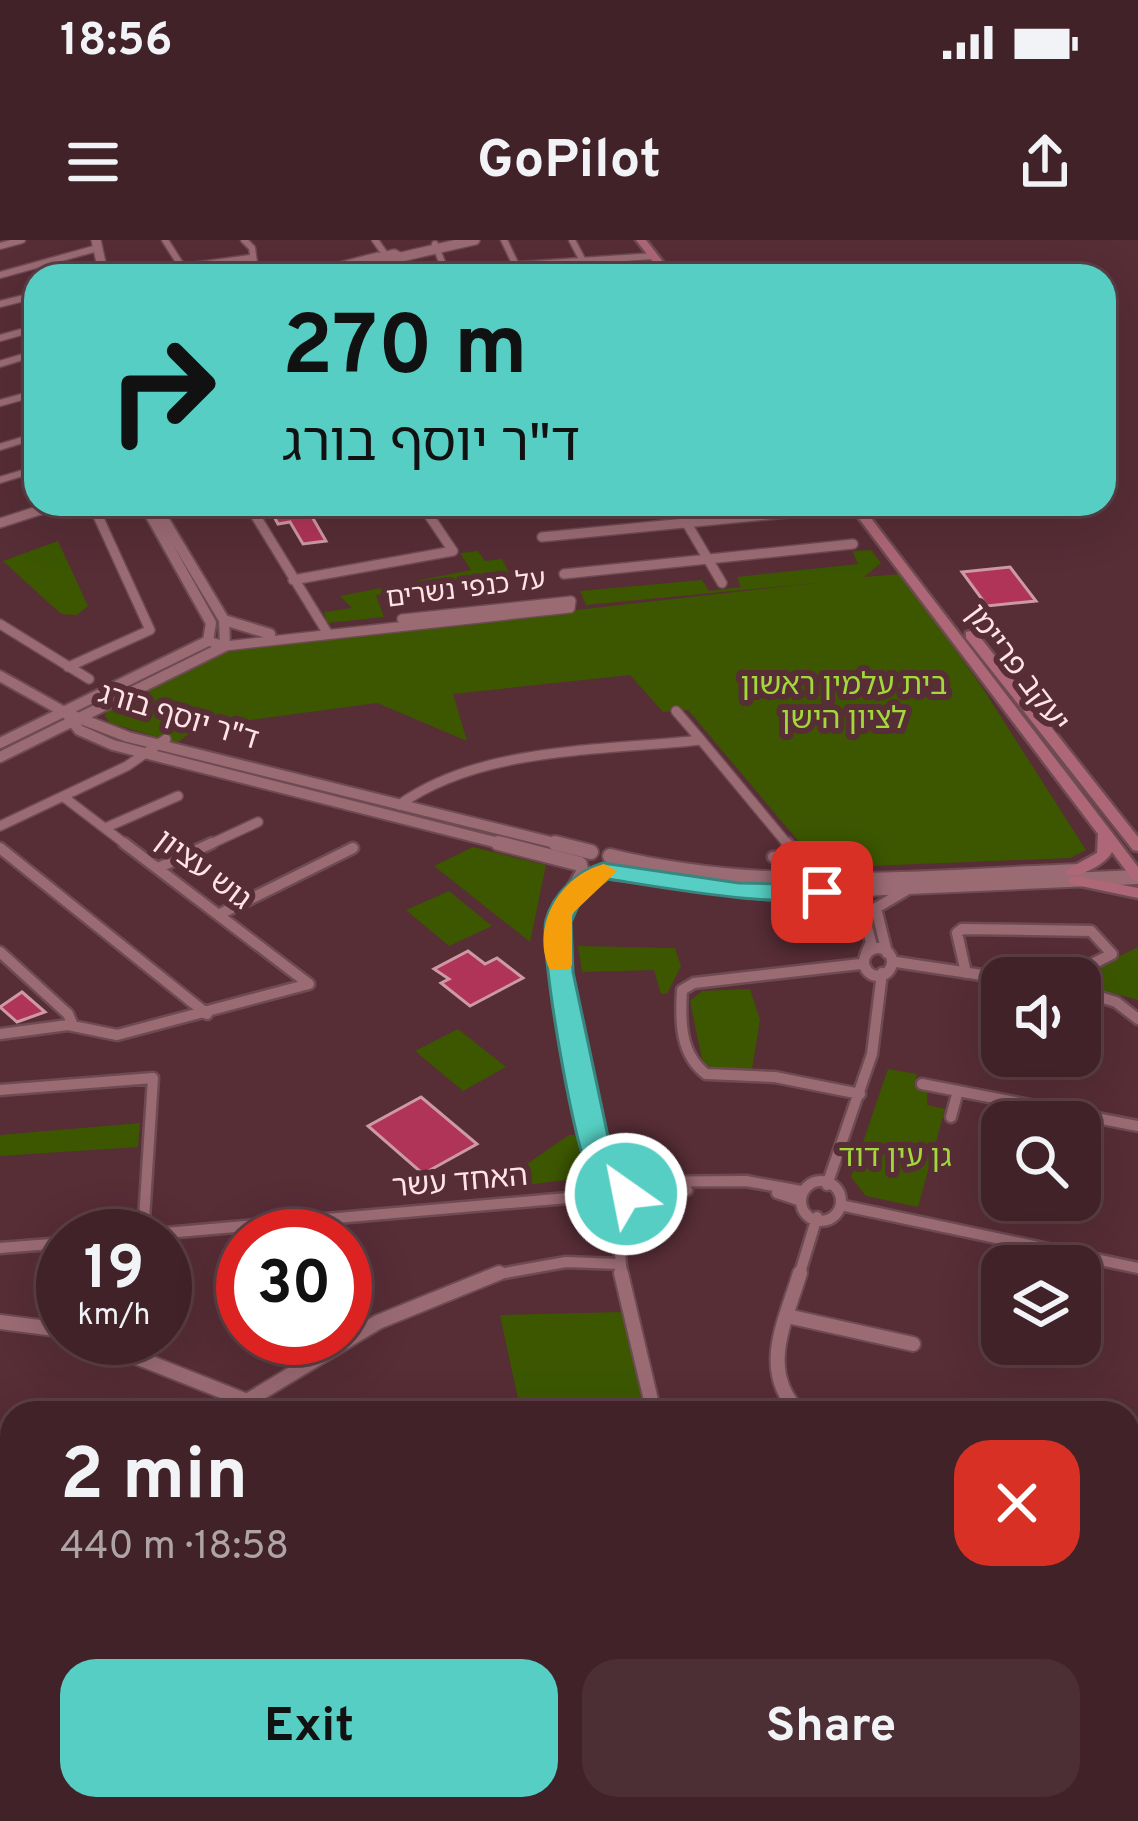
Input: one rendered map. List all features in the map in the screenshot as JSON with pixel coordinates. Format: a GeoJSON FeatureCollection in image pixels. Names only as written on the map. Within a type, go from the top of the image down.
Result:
{"type":"FeatureCollection","features":[{"type":"Feature","properties":{"kind":"main road"},"geometry":{"type":"LineString","coordinates":[[641,240],[660,264]]}},
{"type":"Feature","properties":{"kind":"main road"},"geometry":{"type":"LineString","coordinates":[[654,240],[673,264]]}},
{"type":"Feature","properties":{"kind":"main road","name":"יעקב פריימן"},"geometry":{"type":"LineString","coordinates":[[863,516],[1137,873]]}},
{"type":"Feature","properties":{"kind":"main road","name":"יעקב פריימן"},"geometry":{"type":"LineString","coordinates":[[877,516],[1138,847]]}},
{"type":"Feature","properties":{"kind":"main road"},"geometry":{"type":"LineString","coordinates":[[1074,876],[1104,855],[1105,832]]}},
{"type":"Feature","properties":{"kind":"main road"},"geometry":{"type":"LineString","coordinates":[[1074,876],[1138,893]]}},
{"type":"Feature","properties":{"kind":"street"},"geometry":{"type":"LineString","coordinates":[[0,245],[22,240]]}},
{"type":"Feature","properties":{"kind":"street"},"geometry":{"type":"LineString","coordinates":[[244,240],[252,248],[252,264]]}},
{"type":"Feature","properties":{"kind":"street"},"geometry":{"type":"LineString","coordinates":[[375,240],[392,264]]}},
{"type":"Feature","properties":{"kind":"street"},"geometry":{"type":"LineString","coordinates":[[362,264],[454,240]]}},
{"type":"Feature","properties":{"kind":"street"},"geometry":{"type":"LineString","coordinates":[[435,245],[475,240]]}},
{"type":"Feature","properties":{"kind":"street"},"geometry":{"type":"LineString","coordinates":[[572,240],[583,261]]}},
{"type":"Feature","properties":{"kind":"street"},"geometry":{"type":"LineString","coordinates":[[30,264],[94,243]]}},
{"type":"Feature","properties":{"kind":"street"},"geometry":{"type":"LineString","coordinates":[[435,245],[443,264]]}},
{"type":"Feature","properties":{"kind":"street"},"geometry":{"type":"LineString","coordinates":[[543,264],[654,256]]}},
{"type":"Feature","properties":{"kind":"street"},"geometry":{"type":"LineString","coordinates":[[223,264],[250,258]]}},
{"type":"Feature","properties":{"kind":"street"},"geometry":{"type":"LineString","coordinates":[[361,264],[388,258]]}},
{"type":"Feature","properties":{"kind":"street"},"geometry":{"type":"LineString","coordinates":[[362,264],[381,264]]}},
{"type":"Feature","properties":{"kind":"street"},"geometry":{"type":"LineString","coordinates":[[68,668],[150,630],[98,516]]}},
{"type":"Feature","properties":{"kind":"street"},"geometry":{"type":"LineString","coordinates":[[0,757],[208,640],[211,623],[152,516]]}},
{"type":"Feature","properties":{"kind":"street"},"geometry":{"type":"LineString","coordinates":[[0,743],[102,707],[226,643],[224,620],[162,516]]}},
{"type":"Feature","properties":{"kind":"street"},"geometry":{"type":"LineString","coordinates":[[256,516],[326,631]]}},
{"type":"Feature","properties":{"kind":"street"},"geometry":{"type":"LineString","coordinates":[[293,580],[453,551],[429,516]]}},
{"type":"Feature","properties":{"kind":"street"},"geometry":{"type":"LineString","coordinates":[[683,516],[722,583]]}},
{"type":"Feature","properties":{"kind":"street"},"geometry":{"type":"LineString","coordinates":[[542,537],[758,516]]}},
{"type":"Feature","properties":{"kind":"street"},"geometry":{"type":"LineString","coordinates":[[564,574],[853,544]]}},
{"type":"Feature","properties":{"kind":"street","name":"על כנפי נשרים"},"geometry":{"type":"LineString","coordinates":[[208,640],[226,643],[326,631],[559,600],[573,606],[326,631],[270,634],[226,643]]}},
{"type":"Feature","properties":{"kind":"street"},"geometry":{"type":"LineString","coordinates":[[224,620],[270,634]]}},
{"type":"Feature","properties":{"kind":"street"},"geometry":{"type":"LineString","coordinates":[[0,625],[88,680]]}},
{"type":"Feature","properties":{"kind":"street"},"geometry":{"type":"LineString","coordinates":[[0,676],[73,718]]}},
{"type":"Feature","properties":{"kind":"street"},"geometry":{"type":"LineString","coordinates":[[102,707],[99,714],[105,729]]}},
{"type":"Feature","properties":{"kind":"street"},"geometry":{"type":"LineString","coordinates":[[676,711],[799,858],[773,857]]}},
{"type":"Feature","properties":{"kind":"street","name":"ד\"ר יוסף בורג"},"geometry":{"type":"LineString","coordinates":[[73,718],[591,869],[739,891],[913,890],[1074,876]]}},
{"type":"Feature","properties":{"kind":"street","name":"ד\"ר יוסף בורג"},"geometry":{"type":"LineString","coordinates":[[73,718],[121,746],[157,746],[656,867],[764,879],[1137,873]]}},
{"type":"Feature","properties":{"kind":"street"},"geometry":{"type":"LineString","coordinates":[[399,805],[423,788],[477,769],[701,740]]}},
{"type":"Feature","properties":{"kind":"street"},"geometry":{"type":"LineString","coordinates":[[121,746],[129,754],[128,765]]}},
{"type":"Feature","properties":{"kind":"street"},"geometry":{"type":"LineString","coordinates":[[0,826],[65,798],[157,746]]}},
{"type":"Feature","properties":{"kind":"street"},"geometry":{"type":"LineString","coordinates":[[105,828],[178,796]]}},
{"type":"Feature","properties":{"kind":"street","name":"גוש עציון"},"geometry":{"type":"LineString","coordinates":[[65,798],[309,984],[208,1014]]}},
{"type":"Feature","properties":{"kind":"street"},"geometry":{"type":"LineString","coordinates":[[158,868],[258,821]]}},
{"type":"Feature","properties":{"kind":"street"},"geometry":{"type":"LineString","coordinates":[[0,848],[208,1014]]}},
{"type":"Feature","properties":{"kind":"street"},"geometry":{"type":"LineString","coordinates":[[220,914],[353,848]]}},
{"type":"Feature","properties":{"kind":"street"},"geometry":{"type":"LineString","coordinates":[[591,852],[591,869],[559,914],[556,941],[599,1163],[595,1178]]}},
{"type":"Feature","properties":{"kind":"street"},"geometry":{"type":"LineString","coordinates":[[591,869],[613,865],[610,856]]}},
{"type":"Feature","properties":{"kind":"street"},"geometry":{"type":"LineString","coordinates":[[827,1185],[860,1094],[883,1004],[883,973],[891,958],[876,908],[913,890]]}},
{"type":"Feature","properties":{"kind":"street"},"geometry":{"type":"LineString","coordinates":[[822,892],[860,911],[872,941],[863,958]]}},
{"type":"Feature","properties":{"kind":"street"},"geometry":{"type":"LineString","coordinates":[[966,973],[957,933],[962,929],[1090,931],[1112,954],[1101,960]]}},
{"type":"Feature","properties":{"kind":"street"},"geometry":{"type":"LineString","coordinates":[[0,952],[68,1014],[73,1026]]}},
{"type":"Feature","properties":{"kind":"street"},"geometry":{"type":"LineString","coordinates":[[863,958],[883,973]]}},
{"type":"Feature","properties":{"kind":"street"},"geometry":{"type":"LineString","coordinates":[[860,1094],[776,1076],[706,1074],[688,1055],[680,1016],[682,990],[694,983],[863,958],[891,958],[981,975]]}},
{"type":"Feature","properties":{"kind":"street"},"geometry":{"type":"LineString","coordinates":[[1101,997],[1138,1019]]}},
{"type":"Feature","properties":{"kind":"street"},"geometry":{"type":"LineString","coordinates":[[0,1034],[73,1026],[117,1035],[208,1014]]}},
{"type":"Feature","properties":{"kind":"street"},"geometry":{"type":"LineString","coordinates":[[0,1090],[154,1078],[145,1209]]}},
{"type":"Feature","properties":{"kind":"street"},"geometry":{"type":"LineString","coordinates":[[922,1084],[1138,1126]]}},
{"type":"Feature","properties":{"kind":"street"},"geometry":{"type":"LineString","coordinates":[[951,1117],[958,1091]]}},
{"type":"Feature","properties":{"kind":"street"},"geometry":{"type":"LineString","coordinates":[[599,1163],[614,1180],[621,1203],[614,1236]]}},
{"type":"Feature","properties":{"kind":"street"},"geometry":{"type":"LineString","coordinates":[[651,1401],[614,1236],[600,1210],[579,1197],[580,1188],[595,1178],[726,1180],[800,1195],[817,1217]]}},
{"type":"Feature","properties":{"kind":"street"},"geometry":{"type":"LineString","coordinates":[[600,1210],[744,1186],[800,1195],[827,1185],[839,1191],[844,1206]]}},
{"type":"Feature","properties":{"kind":"street","name":"האחד עשר"},"geometry":{"type":"LineString","coordinates":[[192,1231],[579,1197]]}},
{"type":"Feature","properties":{"kind":"street"},"geometry":{"type":"LineString","coordinates":[[817,1217],[838,1214],[844,1206]]}},
{"type":"Feature","properties":{"kind":"street"},"geometry":{"type":"LineString","coordinates":[[844,1206],[1138,1268]]}},
{"type":"Feature","properties":{"kind":"street"},"geometry":{"type":"LineString","coordinates":[[788,1401],[773,1363],[817,1217]]}},
{"type":"Feature","properties":{"kind":"street"},"geometry":{"type":"LineString","coordinates":[[0,1248],[36,1245]]}},
{"type":"Feature","properties":{"kind":"street"},"geometry":{"type":"LineString","coordinates":[[256,1401],[373,1323],[432,1292],[493,1270],[590,1261],[619,1264]]}},
{"type":"Feature","properties":{"kind":"street"},"geometry":{"type":"LineString","coordinates":[[787,1316],[913,1344]]}},
{"type":"Feature","properties":{"kind":"street"},"geometry":{"type":"LineString","coordinates":[[0,1322],[36,1327]]}},
{"type":"Feature","properties":{"kind":"street"},"geometry":{"type":"LineString","coordinates":[[150,1365],[233,1401]]}},
{"type":"Feature","properties":{"kind":"green space"},"geometry":{"type":"Polygon","coordinates":[[[58,541],[88,606],[77,615],[61,614],[3,561],[58,541]]]}},
{"type":"Feature","properties":{"kind":"green space","name":"בית עלמין ראשון לציון הישן"},"geometry":{"type":"Polygon","coordinates":[[[871,550],[881,563],[864,577],[901,574],[980,684],[1086,850],[1070,858],[821,868],[688,710],[663,712],[630,675],[453,694],[467,741],[377,703],[198,727],[177,743],[110,723],[105,716],[107,709],[225,651],[816,583],[586,605],[580,591],[702,580],[709,591],[741,587],[737,577],[858,564],[852,551],[871,550]]]}},
{"type":"Feature","properties":{"kind":"green space"},"geometry":{"type":"Polygon","coordinates":[[[478,551],[485,561],[502,559],[511,577],[376,595],[384,617],[327,623],[324,612],[352,608],[340,596],[471,570],[460,553],[478,551]]]}},
{"type":"Feature","properties":{"kind":"green space"},"geometry":{"type":"Polygon","coordinates":[[[473,847],[546,865],[530,942],[434,866],[473,847]]]}},
{"type":"Feature","properties":{"kind":"green space"},"geometry":{"type":"Polygon","coordinates":[[[449,891],[492,926],[449,946],[406,910],[449,891]]]}},
{"type":"Feature","properties":{"kind":"green space"},"geometry":{"type":"Polygon","coordinates":[[[578,946],[675,948],[681,966],[667,994],[661,994],[654,970],[582,972],[578,946]]]}},
{"type":"Feature","properties":{"kind":"green space"},"geometry":{"type":"Polygon","coordinates":[[[1138,947],[1138,1000],[1101,990],[1101,966],[1138,947]]]}},
{"type":"Feature","properties":{"kind":"green space"},"geometry":{"type":"Polygon","coordinates":[[[750,989],[760,1020],[752,1069],[721,1071],[703,1064],[690,1001],[702,991],[750,989]]]}},
{"type":"Feature","properties":{"kind":"green space"},"geometry":{"type":"Polygon","coordinates":[[[458,1029],[506,1067],[463,1091],[415,1051],[458,1029]]]}},
{"type":"Feature","properties":{"kind":"green space","name":"גן עין דוד"},"geometry":{"type":"Polygon","coordinates":[[[888,1069],[917,1074],[914,1086],[927,1089],[927,1105],[945,1109],[918,1207],[866,1196],[851,1177],[888,1069]]]}},
{"type":"Feature","properties":{"kind":"green space"},"geometry":{"type":"Polygon","coordinates":[[[140,1123],[138,1147],[0,1156],[0,1135],[140,1123]]]}},
{"type":"Feature","properties":{"kind":"green space"},"geometry":{"type":"Polygon","coordinates":[[[569,1135],[578,1135],[590,1171],[583,1178],[510,1187],[508,1177],[569,1135]]]}},
{"type":"Feature","properties":{"kind":"green space"},"geometry":{"type":"Polygon","coordinates":[[[623,1312],[643,1401],[518,1401],[500,1315],[623,1312]]]}},
{"type":"Feature","properties":{"kind":"building"},"geometry":{"type":"Polygon","coordinates":[[[274,516],[312,516],[326,541],[303,544],[290,522],[278,524],[274,516]]]}},
{"type":"Feature","properties":{"kind":"building"},"geometry":{"type":"Polygon","coordinates":[[[1010,567],[1036,601],[987,606],[962,572],[1010,567]]]}},
{"type":"Feature","properties":{"kind":"building"},"geometry":{"type":"Polygon","coordinates":[[[468,951],[485,964],[497,958],[523,978],[470,1006],[441,983],[449,979],[434,969],[468,951]]]}},
{"type":"Feature","properties":{"kind":"building"},"geometry":{"type":"Polygon","coordinates":[[[22,992],[45,1012],[17,1022],[0,1007],[22,992]]]}},
{"type":"Feature","properties":{"kind":"building"},"geometry":{"type":"Polygon","coordinates":[[[421,1097],[477,1144],[423,1174],[368,1126],[421,1097]]]}},
{"type":"Feature","properties":{"kind":"slow traffic"},"geometry":{"type":"LineString","coordinates":[[559,965],[559,914],[570,896],[604,871]]}},
{"type":"Feature","properties":{"kind":"route"},"geometry":{"type":"LineString","coordinates":[[626,1194],[599,1163],[560,972],[559,914],[570,896],[603,871],[739,891],[822,892]]}}]}
